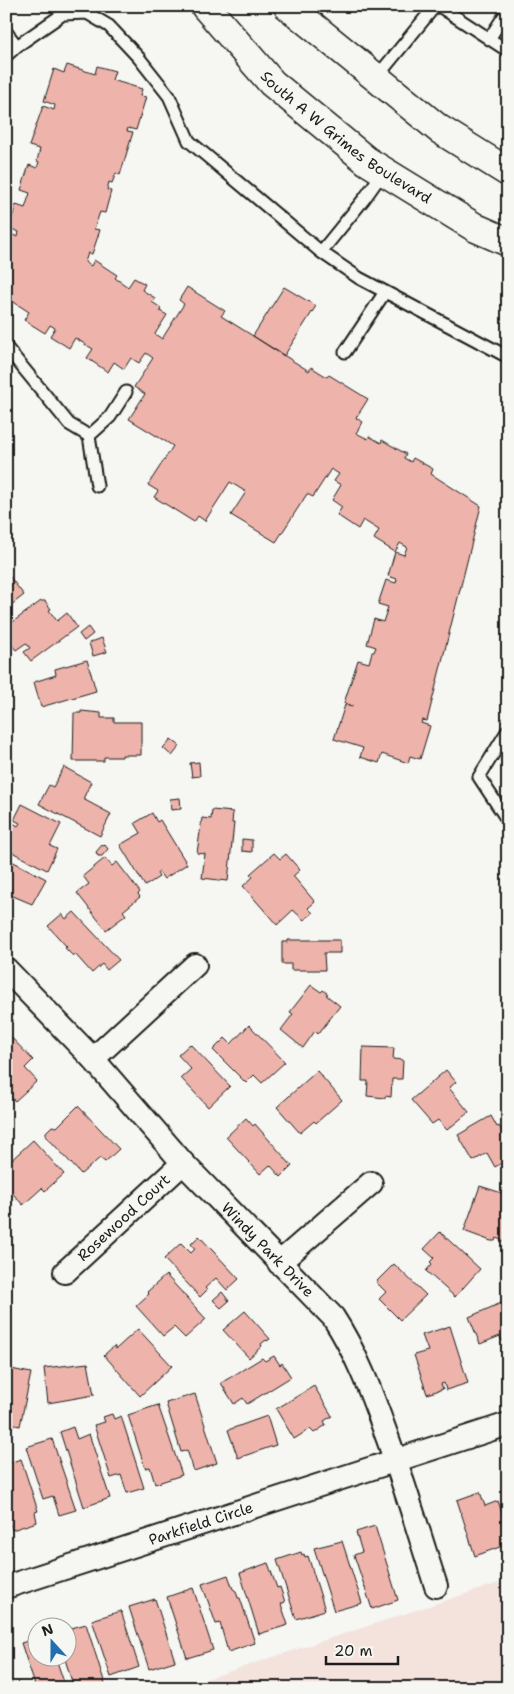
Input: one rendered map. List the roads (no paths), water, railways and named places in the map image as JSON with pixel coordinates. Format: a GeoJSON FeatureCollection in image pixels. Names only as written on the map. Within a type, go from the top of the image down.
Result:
{"type":"FeatureCollection","features":[{"type":"Feature","properties":{"kind":"main road","name":"South A W Grimes Boulevard"},"geometry":{"type":"LineString","coordinates":[[205,6],[272,83],[367,161],[476,228],[508,242]]}},
{"type":"Feature","properties":{"kind":"main road"},"geometry":{"type":"LineString","coordinates":[[288,6],[439,129],[508,172]]}},
{"type":"Feature","properties":{"kind":"street"},"geometry":{"type":"LineString","coordinates":[[93,1059],[195,965]]}},
{"type":"Feature","properties":{"kind":"street","name":"Windy Park Drive"},"geometry":{"type":"LineString","coordinates":[[6,969],[93,1059],[183,1163],[278,1263],[333,1317],[344,1335],[374,1399],[396,1460],[436,1586]]}},
{"type":"Feature","properties":{"kind":"street","name":"Rosewood Court"},"geometry":{"type":"LineString","coordinates":[[64,1272],[183,1163]]}},
{"type":"Feature","properties":{"kind":"street"},"geometry":{"type":"LineString","coordinates":[[278,1263],[371,1183]]}},
{"type":"Feature","properties":{"kind":"street","name":"Parkfield Circle"},"geometry":{"type":"LineString","coordinates":[[6,1587],[508,1424]]}},
{"type":"Feature","properties":{"kind":"lane"},"geometry":{"type":"LineString","coordinates":[[376,78],[436,6]]}},
{"type":"Feature","properties":{"kind":"lane"},"geometry":{"type":"LineString","coordinates":[[439,6],[489,39],[506,46]]}},
{"type":"Feature","properties":{"kind":"lane"},"geometry":{"type":"LineString","coordinates":[[489,39],[508,10]]}},
{"type":"Feature","properties":{"kind":"lane"},"geometry":{"type":"LineString","coordinates":[[6,56],[17,46],[63,14],[87,13],[109,26],[140,58],[168,96],[189,141],[321,252],[359,278],[508,358]]}},
{"type":"Feature","properties":{"kind":"lane"},"geometry":{"type":"LineString","coordinates":[[6,32],[17,46]]}},
{"type":"Feature","properties":{"kind":"lane"},"geometry":{"type":"LineString","coordinates":[[321,252],[384,171]]}},
{"type":"Feature","properties":{"kind":"lane"},"geometry":{"type":"LineString","coordinates":[[345,352],[385,292]]}},
{"type":"Feature","properties":{"kind":"lane"},"geometry":{"type":"LineString","coordinates":[[6,347],[69,424],[89,436],[97,486]]}},
{"type":"Feature","properties":{"kind":"lane"},"geometry":{"type":"LineString","coordinates":[[89,436],[110,417],[126,392]]}},
{"type":"Feature","properties":{"kind":"lane"},"geometry":{"type":"LineString","coordinates":[[508,730],[478,777],[508,821]]}},
{"type":"Feature","properties":{"kind":"waterway"},"geometry":{"type":"LineString","coordinates":[[6,1676],[10,1688]]}}]}
